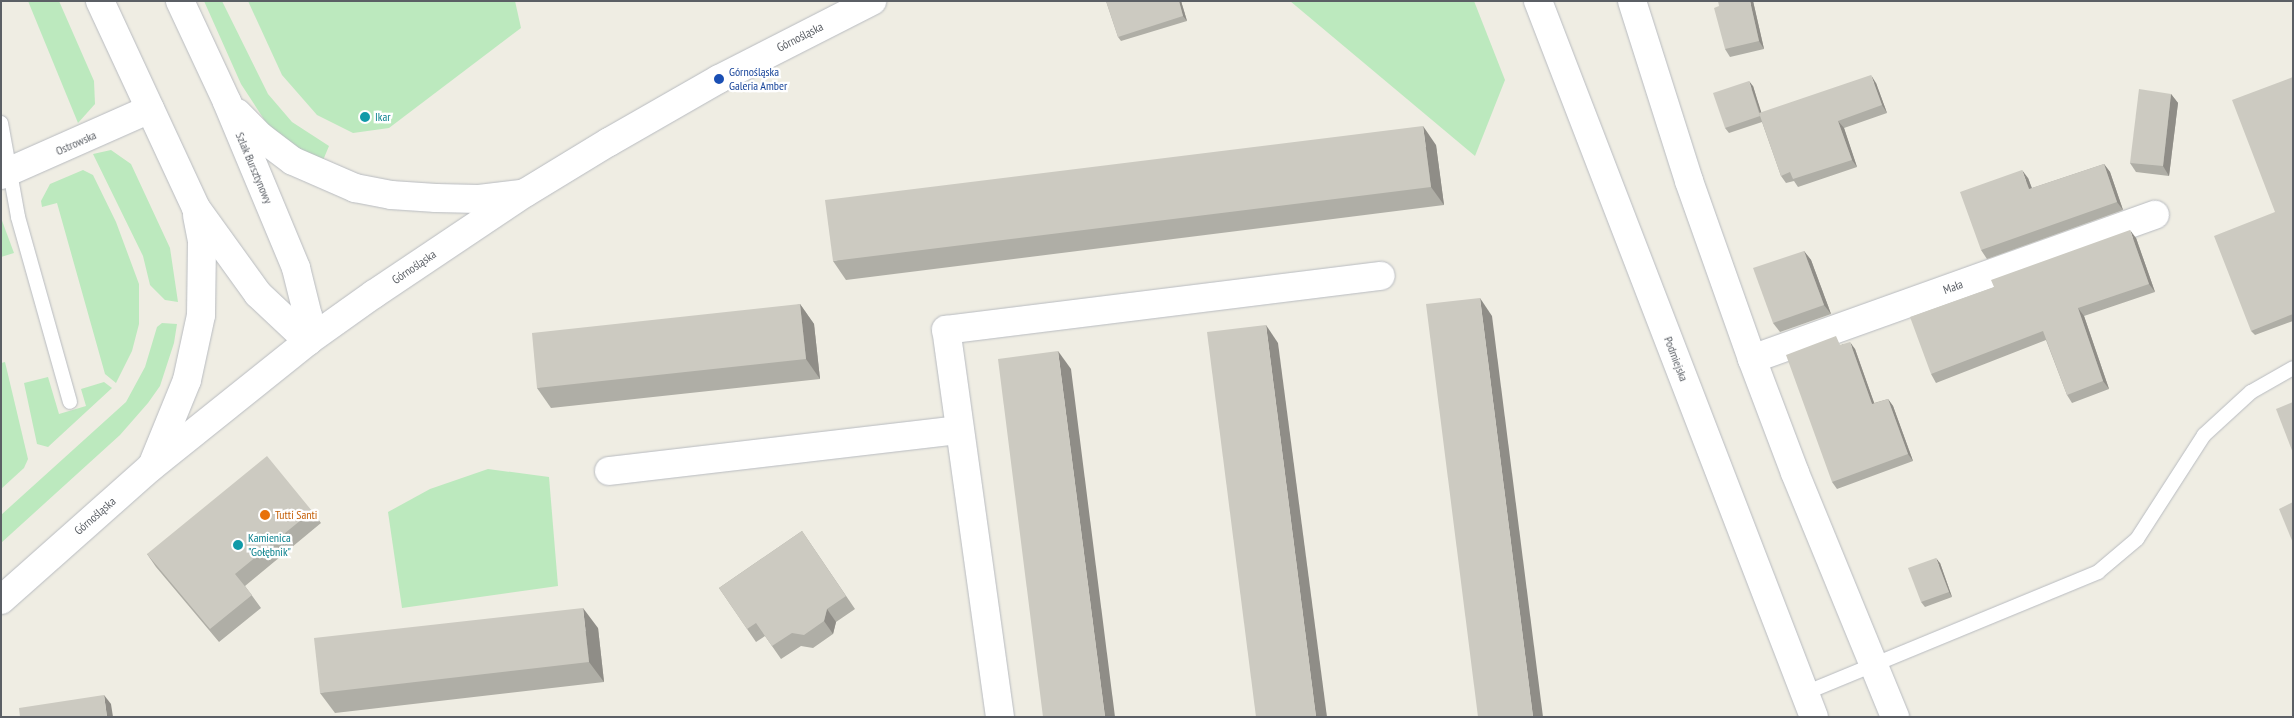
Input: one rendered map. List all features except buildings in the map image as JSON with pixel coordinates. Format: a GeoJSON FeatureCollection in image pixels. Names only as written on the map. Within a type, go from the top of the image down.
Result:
{"type":"FeatureCollection","features":[{"type":"Feature","properties":{"kind":"main road"},"geometry":{"type":"LineString","coordinates":[[100,1],[196,208],[258,294],[308,341]]}},
{"type":"Feature","properties":{"kind":"main road","name":"Szlak Bursztynowy"},"geometry":{"type":"LineString","coordinates":[[180,1],[227,102],[296,268],[308,316],[308,341]]}},
{"type":"Feature","properties":{"kind":"main road","name":"Górnośląska"},"geometry":{"type":"LineString","coordinates":[[1,600],[151,466],[308,341],[525,193],[680,100],[872,1]]}},
{"type":"Feature","properties":{"kind":"main road","name":"Podmiejska"},"geometry":{"type":"LineString","coordinates":[[1538,1],[1810,705]]}},
{"type":"Feature","properties":{"kind":"main road"},"geometry":{"type":"LineString","coordinates":[[1632,1],[1689,181],[1752,359],[1896,717]]}},
{"type":"Feature","properties":{"kind":"main road"},"geometry":{"type":"LineString","coordinates":[[227,102],[261,138],[293,161],[355,188],[391,196],[436,198],[479,199],[525,193]]}},
{"type":"Feature","properties":{"kind":"main road","name":"Ostrowska"},"geometry":{"type":"LineString","coordinates":[[6,174],[150,109]]}},
{"type":"Feature","properties":{"kind":"main road"},"geometry":{"type":"LineString","coordinates":[[151,466],[187,380],[202,314],[202,241],[196,208]]}},
{"type":"Feature","properties":{"kind":"main road","name":"Mała"},"geometry":{"type":"LineString","coordinates":[[1752,359],[2155,215]]}},
{"type":"Feature","properties":{"kind":"main road"},"geometry":{"type":"LineString","coordinates":[[1000,717],[946,330],[1381,276]]}},
{"type":"Feature","properties":{"kind":"main road"},"geometry":{"type":"LineString","coordinates":[[609,471],[959,430]]}},
{"type":"Feature","properties":{"kind":"lane"},"geometry":{"type":"LineString","coordinates":[[1,123],[6,174],[70,402]]}},
{"type":"Feature","properties":{"kind":"lane"},"geometry":{"type":"LineString","coordinates":[[1810,705],[1874,666],[1950,631],[2098,572],[2137,539],[2204,435],[2251,392],[2293,368]]}},
{"type":"Feature","properties":{"kind":"green space"},"geometry":{"type":"Polygon","coordinates":[[[28,1],[59,1],[94,81],[95,104],[78,123],[28,1]]]}},
{"type":"Feature","properties":{"kind":"green space"},"geometry":{"type":"Polygon","coordinates":[[[204,1],[222,1],[268,94],[292,122],[329,146],[321,165],[267,124],[241,84],[204,1]]]}},
{"type":"Feature","properties":{"kind":"green space"},"geometry":{"type":"Polygon","coordinates":[[[248,1],[515,1],[521,28],[389,128],[353,133],[317,115],[282,75],[248,1]]]}},
{"type":"Feature","properties":{"kind":"green space"},"geometry":{"type":"Polygon","coordinates":[[[1290,1],[1474,1],[1505,80],[1475,156],[1290,1]]]}},
{"type":"Feature","properties":{"kind":"green space"},"geometry":{"type":"Polygon","coordinates":[[[111,150],[131,164],[170,248],[178,302],[165,300],[150,285],[143,256],[93,154],[111,150]]]}},
{"type":"Feature","properties":{"kind":"green space"},"geometry":{"type":"Polygon","coordinates":[[[83,170],[93,175],[116,222],[139,284],[139,324],[132,351],[116,383],[105,374],[57,203],[42,207],[41,201],[50,184],[83,170]]]}},
{"type":"Feature","properties":{"kind":"green space"},"geometry":{"type":"Polygon","coordinates":[[[1,218],[14,253],[1,257],[1,218]]]}},
{"type":"Feature","properties":{"kind":"green space"},"geometry":{"type":"Polygon","coordinates":[[[162,323],[177,324],[174,343],[160,386],[148,403],[120,435],[1,543],[1,515],[126,402],[145,367],[157,327],[162,323]]]}},
{"type":"Feature","properties":{"kind":"green space"},"geometry":{"type":"Polygon","coordinates":[[[5,362],[28,459],[24,468],[1,489],[1,363],[5,362]]]}},
{"type":"Feature","properties":{"kind":"green space"},"geometry":{"type":"Polygon","coordinates":[[[48,377],[59,414],[86,406],[81,389],[104,382],[112,388],[48,447],[37,444],[24,383],[48,377]]]}},
{"type":"Feature","properties":{"kind":"green space"},"geometry":{"type":"Polygon","coordinates":[[[488,469],[549,477],[558,586],[402,608],[388,512],[430,489],[488,469]]]}},
{"type":"Feature","properties":{"kind":"place","name":"Górnośląska Galeria Amber"},"geometry":{"type":"Point","coordinates":[719,79]}},
{"type":"Feature","properties":{"kind":"place","name":"Ikar"},"geometry":{"type":"Point","coordinates":[365,117]}},
{"type":"Feature","properties":{"kind":"place","name":"Tutti Santi"},"geometry":{"type":"Point","coordinates":[265,515]}},
{"type":"Feature","properties":{"kind":"place","name":"Kamienica \"Gołębnik\""},"geometry":{"type":"Point","coordinates":[238,545]}}]}
